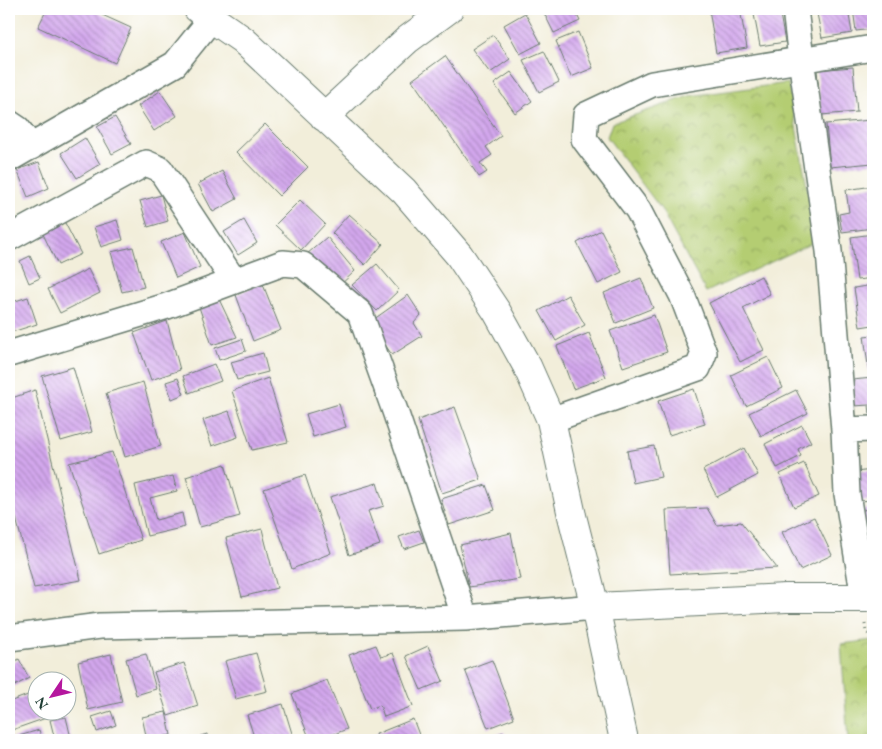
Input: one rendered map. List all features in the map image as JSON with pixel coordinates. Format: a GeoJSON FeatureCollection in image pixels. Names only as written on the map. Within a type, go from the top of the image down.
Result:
{"type":"FeatureCollection","features":[{"type":"Feature","properties":{"kind":"street"},"geometry":{"type":"LineString","coordinates":[[324,117],[407,40],[448,9]]}},
{"type":"Feature","properties":{"kind":"street"},"geometry":{"type":"LineString","coordinates":[[9,638],[100,626],[465,618],[595,606],[786,598],[868,598],[847,494],[844,430],[829,251],[795,9]]}},
{"type":"Feature","properties":{"kind":"street"},"geometry":{"type":"LineString","coordinates":[[9,159],[176,64],[205,14],[243,40],[404,191],[459,255],[497,312],[527,366],[551,420],[572,516],[595,606],[624,740]]}},
{"type":"Feature","properties":{"kind":"street"},"geometry":{"type":"LineString","coordinates":[[551,420],[698,368],[704,353],[682,295],[638,210],[584,139],[586,115],[652,84],[873,48]]}},
{"type":"Feature","properties":{"kind":"street"},"geometry":{"type":"LineString","coordinates":[[9,124],[18,129],[31,147]]}},
{"type":"Feature","properties":{"kind":"street"},"geometry":{"type":"LineString","coordinates":[[9,238],[146,163],[160,169],[234,281]]}},
{"type":"Feature","properties":{"kind":"street"},"geometry":{"type":"LineString","coordinates":[[9,354],[166,306],[283,263],[303,265],[360,313],[396,411],[465,618]]}},
{"type":"Feature","properties":{"kind":"street"},"geometry":{"type":"LineString","coordinates":[[844,430],[873,429]]}},
{"type":"Feature","properties":{"kind":"green space"},"geometry":{"type":"Polygon","coordinates":[[[788,83],[817,241],[706,292],[661,209],[607,137],[612,123],[689,96],[788,83]]]}},
{"type":"Feature","properties":{"kind":"green space"},"geometry":{"type":"Polygon","coordinates":[[[873,640],[873,740],[848,740],[841,644],[873,640]]]}},
{"type":"Feature","properties":{"kind":"building"},"geometry":{"type":"Polygon","coordinates":[[[47,9],[89,9],[131,28],[115,63],[38,27],[47,9]]]}},
{"type":"Feature","properties":{"kind":"building"},"geometry":{"type":"Polygon","coordinates":[[[542,9],[574,9],[580,21],[554,33],[542,9]]]}},
{"type":"Feature","properties":{"kind":"building"},"geometry":{"type":"Polygon","coordinates":[[[709,9],[740,9],[747,48],[716,53],[709,9]]]}},
{"type":"Feature","properties":{"kind":"building"},"geometry":{"type":"Polygon","coordinates":[[[753,9],[779,9],[785,42],[760,46],[753,9]]]}},
{"type":"Feature","properties":{"kind":"building"},"geometry":{"type":"Polygon","coordinates":[[[816,9],[848,9],[852,33],[822,38],[816,9]]]}},
{"type":"Feature","properties":{"kind":"building"},"geometry":{"type":"Polygon","coordinates":[[[853,9],[873,9],[873,29],[856,31],[853,9]]]}},
{"type":"Feature","properties":{"kind":"building"},"geometry":{"type":"Polygon","coordinates":[[[525,13],[541,43],[520,54],[504,25],[525,13]]]}},
{"type":"Feature","properties":{"kind":"building"},"geometry":{"type":"Polygon","coordinates":[[[578,32],[593,68],[571,77],[556,41],[578,32]]]}},
{"type":"Feature","properties":{"kind":"building"},"geometry":{"type":"Polygon","coordinates":[[[493,35],[510,59],[490,73],[472,49],[493,35]]]}},
{"type":"Feature","properties":{"kind":"building"},"geometry":{"type":"Polygon","coordinates":[[[544,51],[559,82],[539,92],[523,60],[544,51]]]}},
{"type":"Feature","properties":{"kind":"building"},"geometry":{"type":"Polygon","coordinates":[[[445,56],[501,136],[486,147],[492,155],[480,163],[487,172],[479,177],[412,80],[445,56]]]}},
{"type":"Feature","properties":{"kind":"building"},"geometry":{"type":"Polygon","coordinates":[[[853,67],[857,112],[821,115],[817,70],[853,67]]]}},
{"type":"Feature","properties":{"kind":"building"},"geometry":{"type":"Polygon","coordinates":[[[511,72],[532,101],[515,113],[494,84],[511,72]]]}},
{"type":"Feature","properties":{"kind":"building"},"geometry":{"type":"Polygon","coordinates":[[[160,91],[177,116],[154,131],[138,106],[160,91]]]}},
{"type":"Feature","properties":{"kind":"building"},"geometry":{"type":"Polygon","coordinates":[[[115,117],[131,144],[112,154],[97,127],[115,117]]]}},
{"type":"Feature","properties":{"kind":"building"},"geometry":{"type":"Polygon","coordinates":[[[871,120],[873,163],[830,167],[826,124],[871,120]]]}},
{"type":"Feature","properties":{"kind":"building"},"geometry":{"type":"Polygon","coordinates":[[[265,124],[308,167],[279,196],[236,152],[265,124]]]}},
{"type":"Feature","properties":{"kind":"building"},"geometry":{"type":"Polygon","coordinates":[[[85,138],[100,164],[77,178],[61,153],[85,138]]]}},
{"type":"Feature","properties":{"kind":"building"},"geometry":{"type":"Polygon","coordinates":[[[39,162],[49,188],[28,197],[17,170],[39,162]]]}},
{"type":"Feature","properties":{"kind":"building"},"geometry":{"type":"Polygon","coordinates":[[[222,171],[237,199],[213,212],[198,184],[222,171]]]}},
{"type":"Feature","properties":{"kind":"building"},"geometry":{"type":"Polygon","coordinates":[[[873,186],[873,228],[842,232],[839,214],[849,212],[846,190],[873,186]]]}},
{"type":"Feature","properties":{"kind":"building"},"geometry":{"type":"Polygon","coordinates":[[[9,195],[15,209],[9,211],[9,195]]]}},
{"type":"Feature","properties":{"kind":"building"},"geometry":{"type":"Polygon","coordinates":[[[161,195],[168,221],[148,227],[140,201],[161,195]]]}},
{"type":"Feature","properties":{"kind":"building"},"geometry":{"type":"Polygon","coordinates":[[[300,200],[325,224],[301,250],[275,225],[300,200]]]}},
{"type":"Feature","properties":{"kind":"building"},"geometry":{"type":"Polygon","coordinates":[[[349,214],[383,244],[365,265],[332,233],[349,214]]]}},
{"type":"Feature","properties":{"kind":"building"},"geometry":{"type":"Polygon","coordinates":[[[117,220],[123,240],[101,247],[94,227],[117,220]]]}},
{"type":"Feature","properties":{"kind":"building"},"geometry":{"type":"Polygon","coordinates":[[[244,220],[257,243],[238,255],[224,232],[244,220]]]}},
{"type":"Feature","properties":{"kind":"building"},"geometry":{"type":"Polygon","coordinates":[[[64,221],[81,254],[58,265],[42,232],[64,221]]]}},
{"type":"Feature","properties":{"kind":"building"},"geometry":{"type":"Polygon","coordinates":[[[601,230],[622,272],[598,284],[577,243],[601,230]]]}},
{"type":"Feature","properties":{"kind":"building"},"geometry":{"type":"Polygon","coordinates":[[[185,232],[200,267],[176,278],[161,242],[185,232]]]}},
{"type":"Feature","properties":{"kind":"building"},"geometry":{"type":"Polygon","coordinates":[[[873,234],[873,278],[857,280],[851,237],[873,234]]]}},
{"type":"Feature","properties":{"kind":"building"},"geometry":{"type":"Polygon","coordinates":[[[327,237],[355,271],[337,288],[307,254],[327,237]]]}},
{"type":"Feature","properties":{"kind":"building"},"geometry":{"type":"Polygon","coordinates":[[[133,247],[144,287],[122,292],[111,252],[133,247]]]}},
{"type":"Feature","properties":{"kind":"building"},"geometry":{"type":"Polygon","coordinates":[[[30,256],[40,278],[29,283],[20,261],[30,256]]]}},
{"type":"Feature","properties":{"kind":"building"},"geometry":{"type":"Polygon","coordinates":[[[377,264],[399,290],[377,311],[352,285],[377,264]]]}},
{"type":"Feature","properties":{"kind":"building"},"geometry":{"type":"Polygon","coordinates":[[[88,269],[100,293],[60,313],[48,289],[88,269]]]}},
{"type":"Feature","properties":{"kind":"building"},"geometry":{"type":"Polygon","coordinates":[[[761,276],[770,294],[743,308],[764,350],[740,362],[709,303],[761,276]]]}},
{"type":"Feature","properties":{"kind":"building"},"geometry":{"type":"Polygon","coordinates":[[[641,278],[653,308],[616,323],[604,293],[641,278]]]}},
{"type":"Feature","properties":{"kind":"building"},"geometry":{"type":"Polygon","coordinates":[[[262,282],[281,330],[253,341],[236,295],[262,282]]]}},
{"type":"Feature","properties":{"kind":"building"},"geometry":{"type":"Polygon","coordinates":[[[873,285],[873,325],[860,327],[854,288],[873,285]]]}},
{"type":"Feature","properties":{"kind":"building"},"geometry":{"type":"Polygon","coordinates":[[[217,295],[237,337],[212,345],[198,304],[217,295]]]}},
{"type":"Feature","properties":{"kind":"building"},"geometry":{"type":"Polygon","coordinates":[[[408,295],[421,315],[414,323],[422,336],[392,355],[370,322],[408,295]]]}},
{"type":"Feature","properties":{"kind":"building"},"geometry":{"type":"Polygon","coordinates":[[[568,295],[585,325],[556,341],[539,311],[568,295]]]}},
{"type":"Feature","properties":{"kind":"building"},"geometry":{"type":"Polygon","coordinates":[[[28,297],[37,324],[12,332],[9,321],[9,303],[28,297]]]}},
{"type":"Feature","properties":{"kind":"building"},"geometry":{"type":"Polygon","coordinates":[[[654,315],[667,352],[623,367],[610,331],[654,315]]]}},
{"type":"Feature","properties":{"kind":"building"},"geometry":{"type":"Polygon","coordinates":[[[167,321],[180,370],[151,380],[134,333],[167,321]]]}},
{"type":"Feature","properties":{"kind":"building"},"geometry":{"type":"Polygon","coordinates":[[[589,333],[606,377],[573,389],[557,346],[589,333]]]}},
{"type":"Feature","properties":{"kind":"building"},"geometry":{"type":"Polygon","coordinates":[[[873,335],[873,372],[869,373],[864,336],[873,335]]]}},
{"type":"Feature","properties":{"kind":"building"},"geometry":{"type":"Polygon","coordinates":[[[242,339],[246,351],[219,360],[215,348],[242,339]]]}},
{"type":"Feature","properties":{"kind":"building"},"geometry":{"type":"Polygon","coordinates":[[[263,353],[268,372],[237,380],[231,362],[263,353]]]}},
{"type":"Feature","properties":{"kind":"building"},"geometry":{"type":"Polygon","coordinates":[[[768,357],[783,388],[746,406],[731,375],[768,357]]]}},
{"type":"Feature","properties":{"kind":"building"},"geometry":{"type":"Polygon","coordinates":[[[214,364],[221,381],[189,393],[183,376],[214,364]]]}},
{"type":"Feature","properties":{"kind":"building"},"geometry":{"type":"Polygon","coordinates":[[[73,367],[92,432],[61,441],[42,376],[73,367]]]}},
{"type":"Feature","properties":{"kind":"building"},"geometry":{"type":"Polygon","coordinates":[[[178,378],[184,394],[172,399],[166,382],[178,378]]]}},
{"type":"Feature","properties":{"kind":"building"},"geometry":{"type":"Polygon","coordinates":[[[268,378],[288,442],[252,450],[232,391],[268,378]]]}},
{"type":"Feature","properties":{"kind":"building"},"geometry":{"type":"Polygon","coordinates":[[[873,378],[873,414],[870,414],[869,405],[854,406],[852,380],[873,378]]]}},
{"type":"Feature","properties":{"kind":"building"},"geometry":{"type":"Polygon","coordinates":[[[143,382],[161,446],[125,457],[106,393],[143,382]]]}},
{"type":"Feature","properties":{"kind":"building"},"geometry":{"type":"Polygon","coordinates":[[[694,389],[705,424],[669,435],[658,401],[694,389]]]}},
{"type":"Feature","properties":{"kind":"building"},"geometry":{"type":"Polygon","coordinates":[[[35,390],[81,580],[34,588],[9,491],[9,399],[35,390]]]}},
{"type":"Feature","properties":{"kind":"building"},"geometry":{"type":"Polygon","coordinates":[[[796,390],[808,413],[761,436],[749,413],[796,390]]]}},
{"type":"Feature","properties":{"kind":"building"},"geometry":{"type":"Polygon","coordinates":[[[339,404],[346,427],[313,437],[306,414],[339,404]]]}},
{"type":"Feature","properties":{"kind":"building"},"geometry":{"type":"Polygon","coordinates":[[[455,407],[481,480],[442,493],[418,420],[455,407]]]}},
{"type":"Feature","properties":{"kind":"building"},"geometry":{"type":"Polygon","coordinates":[[[229,411],[238,437],[212,446],[203,420],[229,411]]]}},
{"type":"Feature","properties":{"kind":"building"},"geometry":{"type":"Polygon","coordinates":[[[802,425],[811,442],[798,449],[801,456],[777,468],[765,444],[802,425]]]}},
{"type":"Feature","properties":{"kind":"building"},"geometry":{"type":"Polygon","coordinates":[[[654,446],[661,477],[633,483],[627,451],[654,446]]]}},
{"type":"Feature","properties":{"kind":"building"},"geometry":{"type":"Polygon","coordinates":[[[744,448],[758,475],[717,497],[703,470],[744,448]]]}},
{"type":"Feature","properties":{"kind":"building"},"geometry":{"type":"Polygon","coordinates":[[[112,452],[141,540],[99,554],[69,463],[112,452]]]}},
{"type":"Feature","properties":{"kind":"building"},"geometry":{"type":"Polygon","coordinates":[[[804,463],[819,496],[794,507],[780,474],[804,463]]]}},
{"type":"Feature","properties":{"kind":"building"},"geometry":{"type":"Polygon","coordinates":[[[225,464],[240,516],[200,527],[186,477],[225,464]]]}},
{"type":"Feature","properties":{"kind":"building"},"geometry":{"type":"Polygon","coordinates":[[[873,470],[873,500],[859,501],[855,472],[873,470]]]}},
{"type":"Feature","properties":{"kind":"building"},"geometry":{"type":"Polygon","coordinates":[[[305,475],[331,553],[292,569],[264,489],[305,475]]]}},
{"type":"Feature","properties":{"kind":"building"},"geometry":{"type":"Polygon","coordinates":[[[173,476],[177,491],[150,498],[156,520],[182,513],[185,527],[147,536],[135,485],[173,476]]]}},
{"type":"Feature","properties":{"kind":"building"},"geometry":{"type":"Polygon","coordinates":[[[377,483],[384,506],[368,511],[380,545],[349,555],[330,497],[377,483]]]}},
{"type":"Feature","properties":{"kind":"building"},"geometry":{"type":"Polygon","coordinates":[[[486,485],[495,510],[449,525],[441,499],[486,485]]]}},
{"type":"Feature","properties":{"kind":"building"},"geometry":{"type":"Polygon","coordinates":[[[707,508],[717,525],[741,522],[777,568],[670,574],[666,510],[707,508]]]}},
{"type":"Feature","properties":{"kind":"building"},"geometry":{"type":"Polygon","coordinates":[[[873,509],[873,549],[864,550],[861,510],[873,509]]]}},
{"type":"Feature","properties":{"kind":"building"},"geometry":{"type":"Polygon","coordinates":[[[814,517],[832,555],[800,570],[782,532],[814,517]]]}},
{"type":"Feature","properties":{"kind":"building"},"geometry":{"type":"Polygon","coordinates":[[[262,529],[277,588],[242,597],[226,538],[262,529]]]}},
{"type":"Feature","properties":{"kind":"building"},"geometry":{"type":"Polygon","coordinates":[[[419,530],[424,542],[404,549],[399,537],[419,530]]]}},
{"type":"Feature","properties":{"kind":"building"},"geometry":{"type":"Polygon","coordinates":[[[511,533],[520,579],[469,587],[460,545],[511,533]]]}},
{"type":"Feature","properties":{"kind":"building"},"geometry":{"type":"Polygon","coordinates":[[[376,645],[381,657],[393,653],[413,706],[384,717],[380,705],[370,709],[349,655],[376,645]]]}},
{"type":"Feature","properties":{"kind":"building"},"geometry":{"type":"Polygon","coordinates":[[[428,646],[443,681],[421,690],[406,656],[428,646]]]}},
{"type":"Feature","properties":{"kind":"building"},"geometry":{"type":"Polygon","coordinates":[[[256,653],[267,691],[236,699],[225,661],[256,653]]]}},
{"type":"Feature","properties":{"kind":"building"},"geometry":{"type":"Polygon","coordinates":[[[111,654],[122,702],[88,710],[78,662],[111,654]]]}},
{"type":"Feature","properties":{"kind":"building"},"geometry":{"type":"Polygon","coordinates":[[[146,654],[156,689],[136,695],[126,659],[146,654]]]}},
{"type":"Feature","properties":{"kind":"building"},"geometry":{"type":"Polygon","coordinates":[[[19,659],[28,679],[9,689],[9,665],[19,659]]]}},
{"type":"Feature","properties":{"kind":"building"},"geometry":{"type":"Polygon","coordinates":[[[492,660],[514,718],[488,728],[465,670],[492,660]]]}},
{"type":"Feature","properties":{"kind":"building"},"geometry":{"type":"Polygon","coordinates":[[[184,663],[198,706],[168,716],[154,672],[184,663]]]}},
{"type":"Feature","properties":{"kind":"building"},"geometry":{"type":"Polygon","coordinates":[[[327,680],[347,729],[319,740],[310,740],[292,694],[327,680]]]}},
{"type":"Feature","properties":{"kind":"building"},"geometry":{"type":"Polygon","coordinates":[[[28,695],[28,722],[35,722],[9,731],[9,702],[28,695]]]}},
{"type":"Feature","properties":{"kind":"building"},"geometry":{"type":"Polygon","coordinates":[[[283,704],[294,740],[255,740],[247,715],[283,704]]]}},
{"type":"Feature","properties":{"kind":"building"},"geometry":{"type":"Polygon","coordinates":[[[111,711],[116,725],[97,732],[92,717],[111,711]]]}},
{"type":"Feature","properties":{"kind":"building"},"geometry":{"type":"Polygon","coordinates":[[[166,712],[171,735],[147,740],[142,717],[166,712]]]}},
{"type":"Feature","properties":{"kind":"building"},"geometry":{"type":"Polygon","coordinates":[[[413,719],[421,740],[378,740],[376,734],[413,719]]]}},
{"type":"Feature","properties":{"kind":"building"},"geometry":{"type":"Polygon","coordinates":[[[50,722],[67,722],[71,738],[55,740],[50,722]]]}},
{"type":"Feature","properties":{"kind":"building"},"geometry":{"type":"Polygon","coordinates":[[[39,730],[42,740],[9,740],[9,739],[39,730]]]}},
{"type":"Feature","properties":{"kind":"building"},"geometry":{"type":"Polygon","coordinates":[[[504,732],[507,740],[482,740],[504,732]]]}},
{"type":"Feature","properties":{"kind":"building"},"geometry":{"type":"Polygon","coordinates":[[[207,734],[209,740],[189,740],[207,734]]]}}]}
